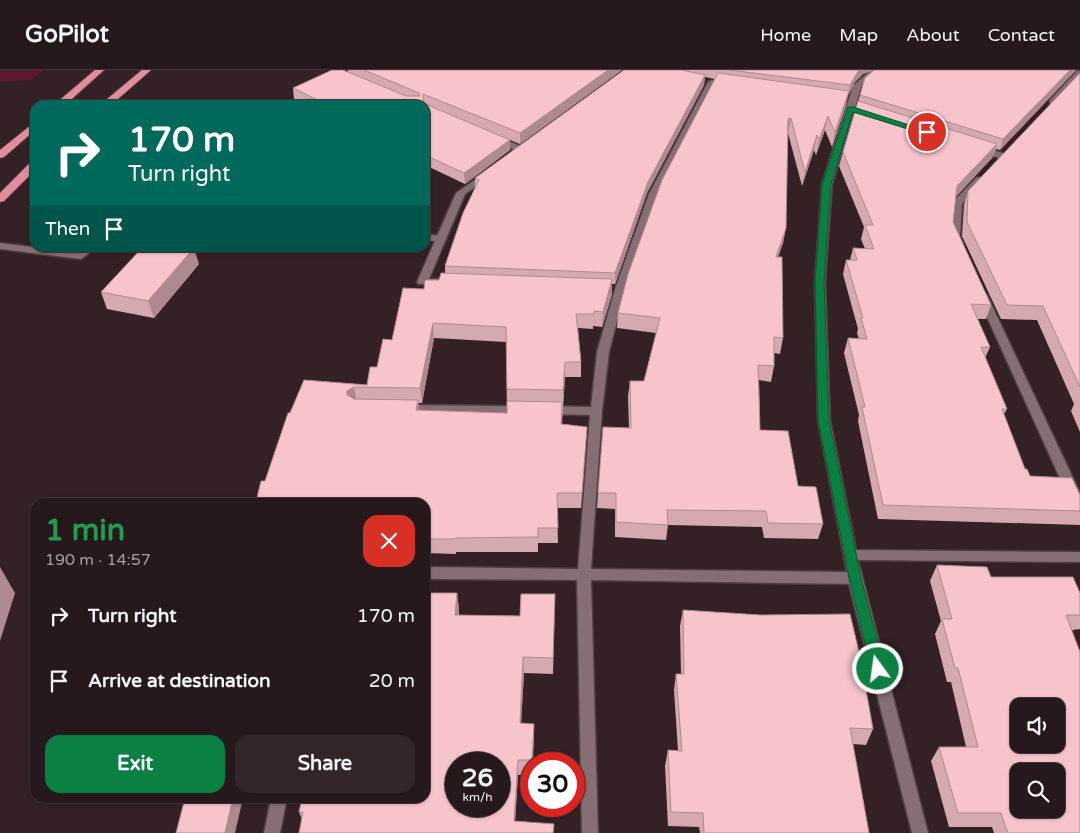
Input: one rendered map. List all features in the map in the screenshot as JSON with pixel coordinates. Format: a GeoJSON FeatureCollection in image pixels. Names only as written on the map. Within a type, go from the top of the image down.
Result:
{"type":"FeatureCollection","features":[{"type":"Feature","properties":{"kind":"highway"},"geometry":{"type":"LineString","coordinates":[[65,100],[100,70]]}},
{"type":"Feature","properties":{"kind":"highway"},"geometry":{"type":"LineString","coordinates":[[111,100],[147,70]]}},
{"type":"Feature","properties":{"kind":"highway"},"geometry":{"type":"LineString","coordinates":[[0,156],[30,130]]}},
{"type":"Feature","properties":{"kind":"highway"},"geometry":{"type":"LineString","coordinates":[[0,199],[30,169]]}},
{"type":"Feature","properties":{"kind":"street"},"geometry":{"type":"LineString","coordinates":[[876,70],[857,86],[827,184],[820,281],[824,420],[855,578],[920,833]]}},
{"type":"Feature","properties":{"kind":"street"},"geometry":{"type":"LineString","coordinates":[[1048,108],[1080,73]]}},
{"type":"Feature","properties":{"kind":"street"},"geometry":{"type":"LineString","coordinates":[[590,833],[584,575],[596,411],[603,352],[615,289],[654,194],[712,82]]}},
{"type":"Feature","properties":{"kind":"street"},"geometry":{"type":"LineString","coordinates":[[486,135],[520,149]]}},
{"type":"Feature","properties":{"kind":"street"},"geometry":{"type":"LineString","coordinates":[[963,254],[954,236],[957,203],[999,160],[974,147]]}},
{"type":"Feature","properties":{"kind":"street"},"geometry":{"type":"LineString","coordinates":[[451,283],[422,282],[462,193],[498,166]]}},
{"type":"Feature","properties":{"kind":"street"},"geometry":{"type":"LineString","coordinates":[[430,238],[441,239]]}},
{"type":"Feature","properties":{"kind":"street"},"geometry":{"type":"LineString","coordinates":[[0,246],[30,250]]}},
{"type":"Feature","properties":{"kind":"street"},"geometry":{"type":"LineString","coordinates":[[49,252],[81,256],[86,252]]}},
{"type":"Feature","properties":{"kind":"street"},"geometry":{"type":"LineString","coordinates":[[975,281],[1080,507]]}},
{"type":"Feature","properties":{"kind":"street"},"geometry":{"type":"LineString","coordinates":[[386,409],[596,411]]}},
{"type":"Feature","properties":{"kind":"street"},"geometry":{"type":"LineString","coordinates":[[850,555],[1080,557]]}},
{"type":"Feature","properties":{"kind":"street"},"geometry":{"type":"LineString","coordinates":[[430,573],[855,578]]}},
{"type":"Feature","properties":{"kind":"street"},"geometry":{"type":"LineString","coordinates":[[272,833],[278,803]]}},
{"type":"Feature","properties":{"kind":"shaded area"},"geometry":{"type":"Polygon","coordinates":[[[0,70],[44,70],[31,80],[0,82],[0,70]]]}},
{"type":"Feature","properties":{"kind":"building"},"geometry":{"type":"Polygon","coordinates":[[[332,70],[343,70],[406,96],[420,96],[419,93],[364,70],[608,70],[520,133],[423,94],[423,100],[318,100],[293,88],[332,70]]]}},
{"type":"Feature","properties":{"kind":"building"},"geometry":{"type":"Polygon","coordinates":[[[624,70],[681,70],[705,75],[648,182],[615,273],[445,266],[463,213],[479,180],[475,178],[624,70]]]}},
{"type":"Feature","properties":{"kind":"building"},"geometry":{"type":"Polygon","coordinates":[[[730,70],[859,70],[850,85],[730,70]]]}},
{"type":"Feature","properties":{"kind":"building"},"geometry":{"type":"Polygon","coordinates":[[[874,70],[1070,70],[1003,139],[860,95],[865,78],[874,70]]]}},
{"type":"Feature","properties":{"kind":"building"},"geometry":{"type":"Polygon","coordinates":[[[718,73],[849,91],[835,132],[828,116],[819,140],[817,135],[805,172],[791,118],[788,119],[786,228],[776,257],[782,257],[783,338],[774,337],[774,366],[758,365],[760,430],[788,431],[798,486],[816,487],[823,524],[768,523],[766,511],[667,510],[668,525],[616,522],[616,493],[598,493],[603,427],[631,428],[630,381],[644,381],[660,318],[618,313],[628,274],[662,180],[718,73]]]}},
{"type":"Feature","properties":{"kind":"building"},"geometry":{"type":"Polygon","coordinates":[[[1080,73],[1080,387],[1043,306],[1007,305],[967,222],[968,191],[1080,73]]]}},
{"type":"Feature","properties":{"kind":"building"},"geometry":{"type":"Polygon","coordinates":[[[858,101],[997,144],[957,186],[953,222],[991,305],[971,304],[990,347],[981,347],[1007,409],[1002,409],[1025,469],[1027,469],[1030,476],[1072,478],[1080,495],[1080,511],[883,505],[862,407],[865,407],[848,338],[867,339],[861,318],[863,318],[846,260],[857,260],[853,248],[874,249],[865,225],[873,225],[843,152],[858,101]]]}},
{"type":"Feature","properties":{"kind":"building"},"geometry":{"type":"Polygon","coordinates":[[[430,106],[510,140],[464,173],[430,157],[430,106]]]}},
{"type":"Feature","properties":{"kind":"building"},"geometry":{"type":"Polygon","coordinates":[[[138,252],[191,252],[148,301],[101,292],[138,252]]]}},
{"type":"Feature","properties":{"kind":"building"},"geometry":{"type":"Polygon","coordinates":[[[441,273],[612,279],[603,312],[594,311],[594,314],[576,314],[581,362],[565,362],[563,390],[507,389],[506,327],[433,323],[420,388],[354,387],[347,391],[347,395],[354,399],[418,400],[416,410],[507,413],[507,401],[562,402],[561,424],[587,427],[582,493],[557,493],[558,528],[538,528],[538,537],[430,539],[430,498],[257,498],[261,481],[265,481],[288,413],[290,413],[304,380],[367,385],[370,367],[377,367],[383,339],[392,340],[403,288],[424,289],[425,280],[439,280],[441,273]]]}},
{"type":"Feature","properties":{"kind":"building"},"geometry":{"type":"Polygon","coordinates":[[[937,565],[987,567],[991,577],[1073,577],[1080,593],[1080,615],[1066,615],[1080,652],[1080,833],[1008,833],[1001,813],[958,813],[939,747],[978,747],[958,668],[955,668],[942,619],[952,619],[937,565]]]}},
{"type":"Feature","properties":{"kind":"building"},"geometry":{"type":"Polygon","coordinates":[[[430,593],[457,593],[455,615],[520,616],[521,594],[555,594],[553,658],[523,657],[520,723],[534,724],[532,752],[520,752],[520,760],[518,760],[514,821],[554,824],[553,833],[299,833],[303,812],[299,812],[301,803],[430,803],[430,593]]]}},
{"type":"Feature","properties":{"kind":"building"},"geometry":{"type":"Polygon","coordinates":[[[683,610],[761,615],[850,614],[860,656],[873,729],[850,728],[869,833],[704,833],[703,813],[671,812],[668,750],[682,751],[676,674],[684,674],[683,610]]]}},
{"type":"Feature","properties":{"kind":"building"},"geometry":{"type":"Polygon","coordinates":[[[184,803],[232,803],[225,833],[176,833],[184,803]]]}},
{"type":"Feature","properties":{"kind":"route"},"geometry":{"type":"LineString","coordinates":[[878,669],[855,578],[824,420],[820,281],[827,184],[850,108],[927,132]]}}]}
